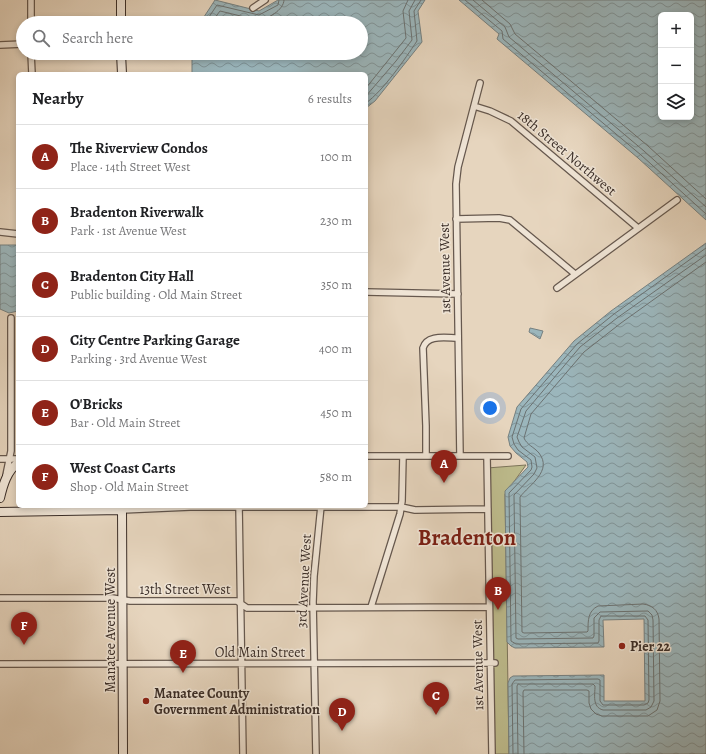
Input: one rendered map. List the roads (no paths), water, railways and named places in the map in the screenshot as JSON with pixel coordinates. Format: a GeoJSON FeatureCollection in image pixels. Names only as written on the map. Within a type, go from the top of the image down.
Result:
{"type":"FeatureCollection","features":[{"type":"Feature","properties":{"kind":"main road"},"geometry":{"type":"LineString","coordinates":[[121,0],[121,16]]}},
{"type":"Feature","properties":{"kind":"main road"},"geometry":{"type":"LineString","coordinates":[[121,60],[122,72]]}},
{"type":"Feature","properties":{"kind":"main road"},"geometry":{"type":"LineString","coordinates":[[0,498],[5,480],[10,470],[16,465]]}},
{"type":"Feature","properties":{"kind":"main road"},"geometry":{"type":"LineString","coordinates":[[0,512],[122,508]]}},
{"type":"Feature","properties":{"kind":"main road","name":"Manatee Avenue West"},"geometry":{"type":"LineString","coordinates":[[122,508],[123,754]]}},
{"type":"Feature","properties":{"kind":"street"},"geometry":{"type":"LineString","coordinates":[[31,0],[31,16]]}},
{"type":"Feature","properties":{"kind":"street"},"geometry":{"type":"LineString","coordinates":[[253,8],[265,0]]}},
{"type":"Feature","properties":{"kind":"street"},"geometry":{"type":"LineString","coordinates":[[0,45],[16,44]]}},
{"type":"Feature","properties":{"kind":"street"},"geometry":{"type":"LineString","coordinates":[[31,60],[32,72]]}},
{"type":"Feature","properties":{"kind":"street","name":"1st Avenue West"},"geometry":{"type":"LineString","coordinates":[[460,456],[456,184],[458,167],[480,83]]}},
{"type":"Feature","properties":{"kind":"street","name":"18th Street Northwest"},"geometry":{"type":"LineString","coordinates":[[474,106],[497,114],[511,121],[638,228]]}},
{"type":"Feature","properties":{"kind":"street"},"geometry":{"type":"LineString","coordinates":[[557,288],[677,200]]}},
{"type":"Feature","properties":{"kind":"street"},"geometry":{"type":"LineString","coordinates":[[456,219],[499,218],[510,220],[575,274]]}},
{"type":"Feature","properties":{"kind":"street"},"geometry":{"type":"LineString","coordinates":[[0,232],[16,234]]}},
{"type":"Feature","properties":{"kind":"street"},"geometry":{"type":"LineString","coordinates":[[368,292],[458,294]]}},
{"type":"Feature","properties":{"kind":"street"},"geometry":{"type":"LineString","coordinates":[[5,480],[11,450],[11,318]]}},
{"type":"Feature","properties":{"kind":"street"},"geometry":{"type":"LineString","coordinates":[[426,456],[424,343],[430,339],[458,338]]}},
{"type":"Feature","properties":{"kind":"street"},"geometry":{"type":"LineString","coordinates":[[368,456],[508,456]]}},
{"type":"Feature","properties":{"kind":"street"},"geometry":{"type":"LineString","coordinates":[[371,607],[401,507],[403,456]]}},
{"type":"Feature","properties":{"kind":"street","name":"1st Avenue West"},"geometry":{"type":"LineString","coordinates":[[487,456],[489,607],[493,663],[492,754]]}},
{"type":"Feature","properties":{"kind":"street"},"geometry":{"type":"LineString","coordinates":[[0,459],[16,459]]}},
{"type":"Feature","properties":{"kind":"street"},"geometry":{"type":"LineString","coordinates":[[368,507],[401,507],[415,510],[488,509]]}},
{"type":"Feature","properties":{"kind":"street"},"geometry":{"type":"LineString","coordinates":[[239,508],[243,754]]}},
{"type":"Feature","properties":{"kind":"street","name":"3rd Avenue West"},"geometry":{"type":"LineString","coordinates":[[316,754],[313,608],[314,576],[321,508]]}},
{"type":"Feature","properties":{"kind":"street","name":"13th Street West"},"geometry":{"type":"LineString","coordinates":[[0,598],[112,598],[130,601],[237,600],[247,608],[489,607]]}},
{"type":"Feature","properties":{"kind":"street","name":"Old Main Street"},"geometry":{"type":"LineString","coordinates":[[0,664],[493,663]]}},
{"type":"Feature","properties":{"kind":"water"},"geometry":{"type":"Polygon","coordinates":[[[215,0],[259,11],[278,0],[425,0],[418,11],[422,42],[375,101],[368,106],[368,72],[192,72],[192,60],[368,60],[368,16],[205,16],[215,0]]]}},
{"type":"Feature","properties":{"kind":"water"},"geometry":{"type":"Polygon","coordinates":[[[459,0],[706,0],[706,220],[638,158],[497,39],[499,34],[459,0]]]}},
{"type":"Feature","properties":{"kind":"water"},"geometry":{"type":"Polygon","coordinates":[[[706,243],[706,754],[509,754],[508,683],[510,678],[513,676],[604,675],[604,701],[645,701],[644,619],[603,620],[604,647],[515,648],[507,642],[505,491],[528,467],[527,462],[510,446],[508,437],[517,407],[574,341],[611,311],[706,243]]]}},
{"type":"Feature","properties":{"kind":"water"},"geometry":{"type":"Polygon","coordinates":[[[0,245],[16,245],[16,311],[9,313],[0,309],[0,245]]]}},
{"type":"Feature","properties":{"kind":"water"},"geometry":{"type":"Polygon","coordinates":[[[530,328],[543,331],[540,339],[529,332],[530,328]]]}},
{"type":"Feature","properties":{"kind":"place","name":"The Riverview Condos"},"geometry":{"type":"Point","coordinates":[444,483]}},
{"type":"Feature","properties":{"kind":"place","name":"Bradenton Riverwalk"},"geometry":{"type":"Point","coordinates":[498,610]}},
{"type":"Feature","properties":{"kind":"place","name":"West Coast Carts"},"geometry":{"type":"Point","coordinates":[24,645]}},
{"type":"Feature","properties":{"kind":"place","name":"Pier 22"},"geometry":{"type":"Point","coordinates":[622,646]}},
{"type":"Feature","properties":{"kind":"place","name":"O'Bricks"},"geometry":{"type":"Point","coordinates":[183,673]}},
{"type":"Feature","properties":{"kind":"place","name":"Manatee County Government Administration"},"geometry":{"type":"Point","coordinates":[146,701]}},
{"type":"Feature","properties":{"kind":"place","name":"Bradenton City Hall"},"geometry":{"type":"Point","coordinates":[436,715]}},
{"type":"Feature","properties":{"kind":"place","name":"City Centre Parking Garage"},"geometry":{"type":"Point","coordinates":[342,731]}},
{"type":"Feature","properties":{"kind":"district","name":"Bradenton"},"geometry":{"type":"Point","coordinates":[467,538]}}]}
